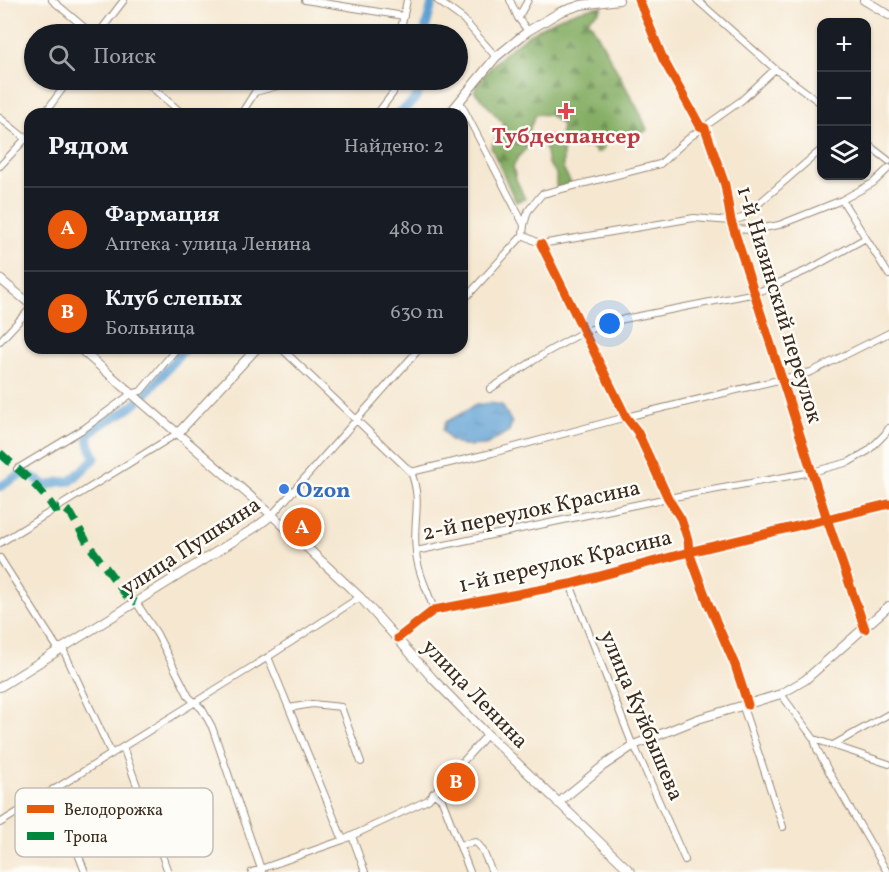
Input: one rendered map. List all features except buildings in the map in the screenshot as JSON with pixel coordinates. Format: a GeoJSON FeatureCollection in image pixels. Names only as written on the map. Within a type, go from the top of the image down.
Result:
{"type":"FeatureCollection","features":[{"type":"Feature","properties":{"kind":"main road"},"geometry":{"type":"LineString","coordinates":[[454,108],[496,57],[528,31],[580,2],[619,0]]}},
{"type":"Feature","properties":{"kind":"main road"},"geometry":{"type":"LineString","coordinates":[[864,0],[889,15]]}},
{"type":"Feature","properties":{"kind":"main road"},"geometry":{"type":"LineString","coordinates":[[0,279],[24,299]]}},
{"type":"Feature","properties":{"kind":"main road","name":"улица Ленина"},"geometry":{"type":"LineString","coordinates":[[86,354],[272,515],[360,597],[434,680],[631,872]]}},
{"type":"Feature","properties":{"kind":"main road"},"geometry":{"type":"LineString","coordinates":[[178,433],[251,354]]}},
{"type":"Feature","properties":{"kind":"main road","name":"улица Пушкина"},"geometry":{"type":"LineString","coordinates":[[0,687],[272,515]]}},
{"type":"Feature","properties":{"kind":"main road"},"geometry":{"type":"LineString","coordinates":[[558,803],[603,766],[634,745],[654,735],[698,719],[782,694],[805,680],[889,606]]}},
{"type":"Feature","properties":{"kind":"street"},"geometry":{"type":"LineString","coordinates":[[52,0],[80,24]]}},
{"type":"Feature","properties":{"kind":"street"},"geometry":{"type":"LineString","coordinates":[[106,24],[124,0]]}},
{"type":"Feature","properties":{"kind":"street"},"geometry":{"type":"LineString","coordinates":[[305,0],[404,16]]}},
{"type":"Feature","properties":{"kind":"street"},"geometry":{"type":"LineString","coordinates":[[402,24],[407,0]]}},
{"type":"Feature","properties":{"kind":"street"},"geometry":{"type":"LineString","coordinates":[[437,0],[467,24]]}},
{"type":"Feature","properties":{"kind":"street"},"geometry":{"type":"LineString","coordinates":[[510,0],[518,18],[528,31]]}},
{"type":"Feature","properties":{"kind":"street"},"geometry":{"type":"LineString","coordinates":[[518,18],[528,0]]}},
{"type":"Feature","properties":{"kind":"street","name":"1-й Низинский переулок"},"geometry":{"type":"LineString","coordinates":[[639,0],[663,59],[700,126],[705,128],[725,185],[731,221],[756,292],[826,519],[864,629]]}},
{"type":"Feature","properties":{"kind":"street"},"geometry":{"type":"LineString","coordinates":[[697,0],[775,69],[817,100]]}},
{"type":"Feature","properties":{"kind":"street"},"geometry":{"type":"LineString","coordinates":[[468,25],[496,57]]}},
{"type":"Feature","properties":{"kind":"street"},"geometry":{"type":"LineString","coordinates":[[468,295],[523,235],[528,211],[542,194],[660,164],[690,137],[741,100],[775,69]]}},
{"type":"Feature","properties":{"kind":"street"},"geometry":{"type":"LineString","coordinates":[[48,108],[62,90]]}},
{"type":"Feature","properties":{"kind":"street"},"geometry":{"type":"LineString","coordinates":[[155,90],[176,108]]}},
{"type":"Feature","properties":{"kind":"street"},"geometry":{"type":"LineString","coordinates":[[245,108],[255,92],[262,90]]}},
{"type":"Feature","properties":{"kind":"street"},"geometry":{"type":"LineString","coordinates":[[382,108],[393,90]]}},
{"type":"Feature","properties":{"kind":"street"},"geometry":{"type":"LineString","coordinates":[[460,102],[463,108]]}},
{"type":"Feature","properties":{"kind":"street"},"geometry":{"type":"LineString","coordinates":[[468,117],[524,225]]}},
{"type":"Feature","properties":{"kind":"street"},"geometry":{"type":"LineString","coordinates":[[0,118],[24,135]]}},
{"type":"Feature","properties":{"kind":"street"},"geometry":{"type":"LineString","coordinates":[[0,166],[24,144]]}},
{"type":"Feature","properties":{"kind":"street"},"geometry":{"type":"LineString","coordinates":[[871,146],[889,161]]}},
{"type":"Feature","properties":{"kind":"street"},"geometry":{"type":"LineString","coordinates":[[523,235],[541,244],[694,218],[731,221],[742,218],[817,153]]}},
{"type":"Feature","properties":{"kind":"street"},"geometry":{"type":"LineString","coordinates":[[735,230],[753,230],[779,225],[842,200],[873,183],[889,168]]}},
{"type":"Feature","properties":{"kind":"street"},"geometry":{"type":"LineString","coordinates":[[842,200],[864,239],[889,275]]}},
{"type":"Feature","properties":{"kind":"street"},"geometry":{"type":"LineString","coordinates":[[490,389],[547,351],[585,331],[624,319],[756,292],[810,269],[864,239]]}},
{"type":"Feature","properties":{"kind":"street"},"geometry":{"type":"LineString","coordinates":[[541,244],[626,417],[637,431],[668,498],[681,519],[688,540],[689,552],[735,666],[745,706],[783,827]]}},
{"type":"Feature","properties":{"kind":"street"},"geometry":{"type":"LineString","coordinates":[[0,341],[24,315]]}},
{"type":"Feature","properties":{"kind":"street"},"geometry":{"type":"LineString","coordinates":[[411,472],[811,372],[889,333]]}},
{"type":"Feature","properties":{"kind":"street"},"geometry":{"type":"LineString","coordinates":[[17,469],[85,428],[131,394],[141,391],[172,354]]}},
{"type":"Feature","properties":{"kind":"street"},"geometry":{"type":"LineString","coordinates":[[287,354],[411,472],[417,488],[416,552],[434,610]]}},
{"type":"Feature","properties":{"kind":"street","name":"улица Пушкина"},"geometry":{"type":"LineString","coordinates":[[272,515],[415,354]]}},
{"type":"Feature","properties":{"kind":"street","name":"2-й переулок Красина"},"geometry":{"type":"LineString","coordinates":[[416,552],[849,462],[868,450],[889,428]]}},
{"type":"Feature","properties":{"kind":"street"},"geometry":{"type":"LineString","coordinates":[[0,543],[178,433]]}},
{"type":"Feature","properties":{"kind":"street","name":"1-й переулок Красина"},"geometry":{"type":"LineString","coordinates":[[398,638],[434,610],[570,584],[689,552],[889,504]]}},
{"type":"Feature","properties":{"kind":"street"},"geometry":{"type":"LineString","coordinates":[[0,558],[57,647],[62,647],[111,753]]}},
{"type":"Feature","properties":{"kind":"street","name":"улица Куйбышева"},"geometry":{"type":"LineString","coordinates":[[570,584],[631,741],[685,860]]}},
{"type":"Feature","properties":{"kind":"street"},"geometry":{"type":"LineString","coordinates":[[55,788],[195,703],[360,597]]}},
{"type":"Feature","properties":{"kind":"street"},"geometry":{"type":"LineString","coordinates":[[136,602],[157,634],[189,697],[202,709],[212,728],[261,870]]}},
{"type":"Feature","properties":{"kind":"street"},"geometry":{"type":"LineString","coordinates":[[268,657],[343,840]]}},
{"type":"Feature","properties":{"kind":"street"},"geometry":{"type":"LineString","coordinates":[[782,694],[814,739],[829,772],[887,872]]}},
{"type":"Feature","properties":{"kind":"street"},"geometry":{"type":"LineString","coordinates":[[289,708],[312,704],[341,707],[361,762]]}},
{"type":"Feature","properties":{"kind":"street"},"geometry":{"type":"LineString","coordinates":[[833,745],[889,714]]}},
{"type":"Feature","properties":{"kind":"street"},"geometry":{"type":"LineString","coordinates":[[252,872],[343,840],[428,800],[488,734]]}},
{"type":"Feature","properties":{"kind":"street"},"geometry":{"type":"LineString","coordinates":[[814,739],[889,764]]}},
{"type":"Feature","properties":{"kind":"street"},"geometry":{"type":"LineString","coordinates":[[123,747],[138,788]]}},
{"type":"Feature","properties":{"kind":"street"},"geometry":{"type":"LineString","coordinates":[[433,793],[442,800],[470,872]]}},
{"type":"Feature","properties":{"kind":"street"},"geometry":{"type":"LineString","coordinates":[[0,824],[15,814]]}},
{"type":"Feature","properties":{"kind":"street"},"geometry":{"type":"LineString","coordinates":[[352,836],[365,872]]}},
{"type":"Feature","properties":{"kind":"street"},"geometry":{"type":"LineString","coordinates":[[460,845],[476,843],[482,849],[492,872]]}},
{"type":"Feature","properties":{"kind":"street"},"geometry":{"type":"LineString","coordinates":[[79,857],[85,872]]}},
{"type":"Feature","properties":{"kind":"street"},"geometry":{"type":"LineString","coordinates":[[163,857],[168,872]]}},
{"type":"Feature","properties":{"kind":"green space","name":"Тубдеспансер"},"geometry":{"type":"Polygon","coordinates":[[[602,6],[600,11],[588,19],[647,130],[634,137],[605,141],[603,150],[600,152],[596,152],[592,147],[563,148],[563,168],[571,183],[556,188],[556,173],[548,164],[543,136],[560,137],[562,125],[549,115],[536,114],[529,130],[527,148],[518,157],[513,167],[525,199],[516,202],[491,147],[504,124],[474,91],[497,60],[529,35],[565,16],[602,6]]]}},
{"type":"Feature","properties":{"kind":"water"},"geometry":{"type":"Polygon","coordinates":[[[490,403],[502,405],[512,423],[509,431],[486,445],[463,446],[450,440],[443,430],[446,422],[476,405],[490,403]]]}},
{"type":"Feature","properties":{"kind":"waterway"},"geometry":{"type":"LineString","coordinates":[[427,24],[433,0]]}},
{"type":"Feature","properties":{"kind":"waterway"},"geometry":{"type":"LineString","coordinates":[[405,108],[420,90]]}},
{"type":"Feature","properties":{"kind":"waterway"},"geometry":{"type":"LineString","coordinates":[[0,487],[23,475],[33,477],[47,486],[71,481],[95,458],[88,437],[104,423],[141,399],[180,354]]}},
{"type":"Feature","properties":{"kind":"marked path"},"geometry":{"type":"LineString","coordinates":[[0,453],[36,487],[55,510],[64,508],[71,514],[88,544],[129,599],[136,602]]}},
{"type":"Feature","properties":{"kind":"cycle path"},"geometry":{"type":"LineString","coordinates":[[639,0],[663,59],[700,126],[705,128],[725,185],[731,221],[865,629]]}},
{"type":"Feature","properties":{"kind":"cycle path"},"geometry":{"type":"LineString","coordinates":[[541,244],[626,417],[637,431],[668,498],[681,519],[688,540],[689,552],[735,665],[748,705]]}},
{"type":"Feature","properties":{"kind":"cycle path"},"geometry":{"type":"LineString","coordinates":[[398,638],[434,610],[570,584],[689,552],[889,504]]}},
{"type":"Feature","properties":{"kind":"place","name":"Тубдеспансер"},"geometry":{"type":"Point","coordinates":[566,111]}},
{"type":"Feature","properties":{"kind":"place","name":"Ozon"},"geometry":{"type":"Point","coordinates":[284,489]}},
{"type":"Feature","properties":{"kind":"place","name":"Фармация"},"geometry":{"type":"Point","coordinates":[302,527]}},
{"type":"Feature","properties":{"kind":"place","name":"Клуб слепых"},"geometry":{"type":"Point","coordinates":[456,782]}}]}
